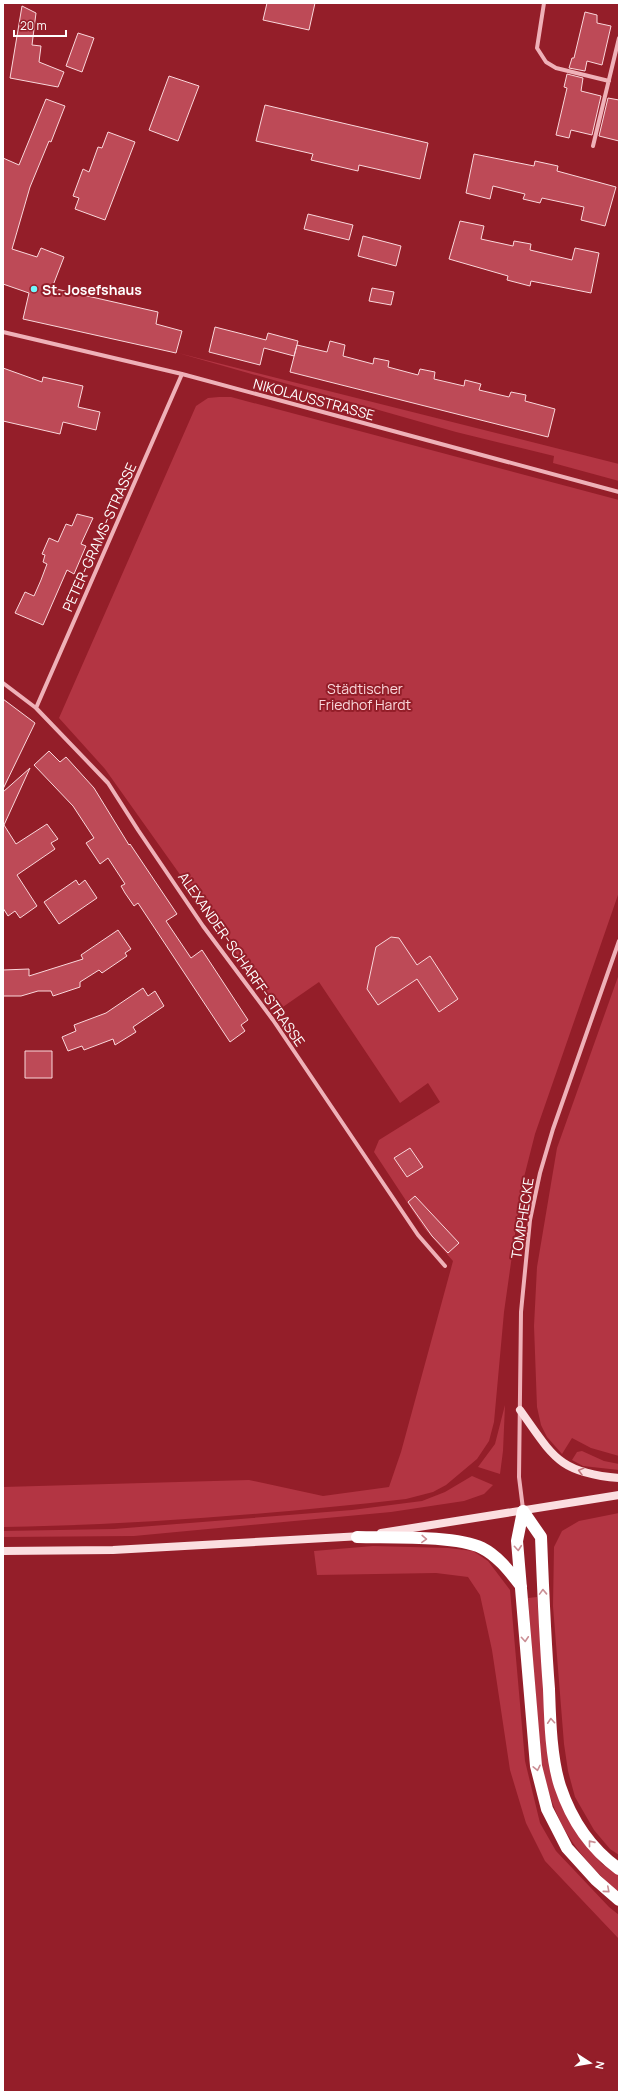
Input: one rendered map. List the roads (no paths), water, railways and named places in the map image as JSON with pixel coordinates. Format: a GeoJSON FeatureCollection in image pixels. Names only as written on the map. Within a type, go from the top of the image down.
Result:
{"type":"FeatureCollection","features":[{"type":"Feature","properties":{"kind":"highway"},"geometry":{"type":"LineString","coordinates":[[523,1511],[517,1541],[536,1766],[548,1809],[567,1848],[596,1880],[619,1900]]}},
{"type":"Feature","properties":{"kind":"highway"},"geometry":{"type":"LineString","coordinates":[[523,1511],[541,1537],[551,1729],[560,1785],[570,1811],[584,1834],[603,1858],[619,1869]]}},
{"type":"Feature","properties":{"kind":"highway"},"geometry":{"type":"LineString","coordinates":[[357,1537],[452,1540],[481,1547],[492,1554],[508,1569],[521,1586]]}},
{"type":"Feature","properties":{"kind":"main road"},"geometry":{"type":"LineString","coordinates":[[520,1410],[553,1455],[566,1466],[592,1474],[619,1478]]}},
{"type":"Feature","properties":{"kind":"main road"},"geometry":{"type":"LineString","coordinates":[[3,1551],[120,1549],[357,1537],[619,1495]]}},
{"type":"Feature","properties":{"kind":"street"},"geometry":{"type":"LineString","coordinates":[[544,3],[537,48],[546,62],[556,68],[609,81]]}},
{"type":"Feature","properties":{"kind":"street"},"geometry":{"type":"LineString","coordinates":[[593,146],[619,38]]}},
{"type":"Feature","properties":{"kind":"street","name":"NIKOLAUSSTRASSE"},"geometry":{"type":"LineString","coordinates":[[3,332],[182,374],[619,492]]}},
{"type":"Feature","properties":{"kind":"street","name":"PETER-GRAMS-STRASSE"},"geometry":{"type":"LineString","coordinates":[[36,708],[182,374]]}},
{"type":"Feature","properties":{"kind":"street","name":"ALEXANDER-SCHARFF-STRASSE"},"geometry":{"type":"LineString","coordinates":[[3,683],[36,708],[108,783],[203,926],[273,1020],[418,1235],[445,1266]]}},
{"type":"Feature","properties":{"kind":"street","name":"TOMPHECKE"},"geometry":{"type":"LineString","coordinates":[[523,1511],[519,1477],[521,1312],[530,1220],[553,1129],[619,941]]}},
{"type":"Feature","properties":{"kind":"place","name":"St. Josefshaus"},"geometry":{"type":"Point","coordinates":[34,289]}},
{"type":"Feature","properties":{"kind":"park label","name":"Städtischer Friedhof Hardt"},"geometry":{"type":"Point","coordinates":[365,696]}}]}
